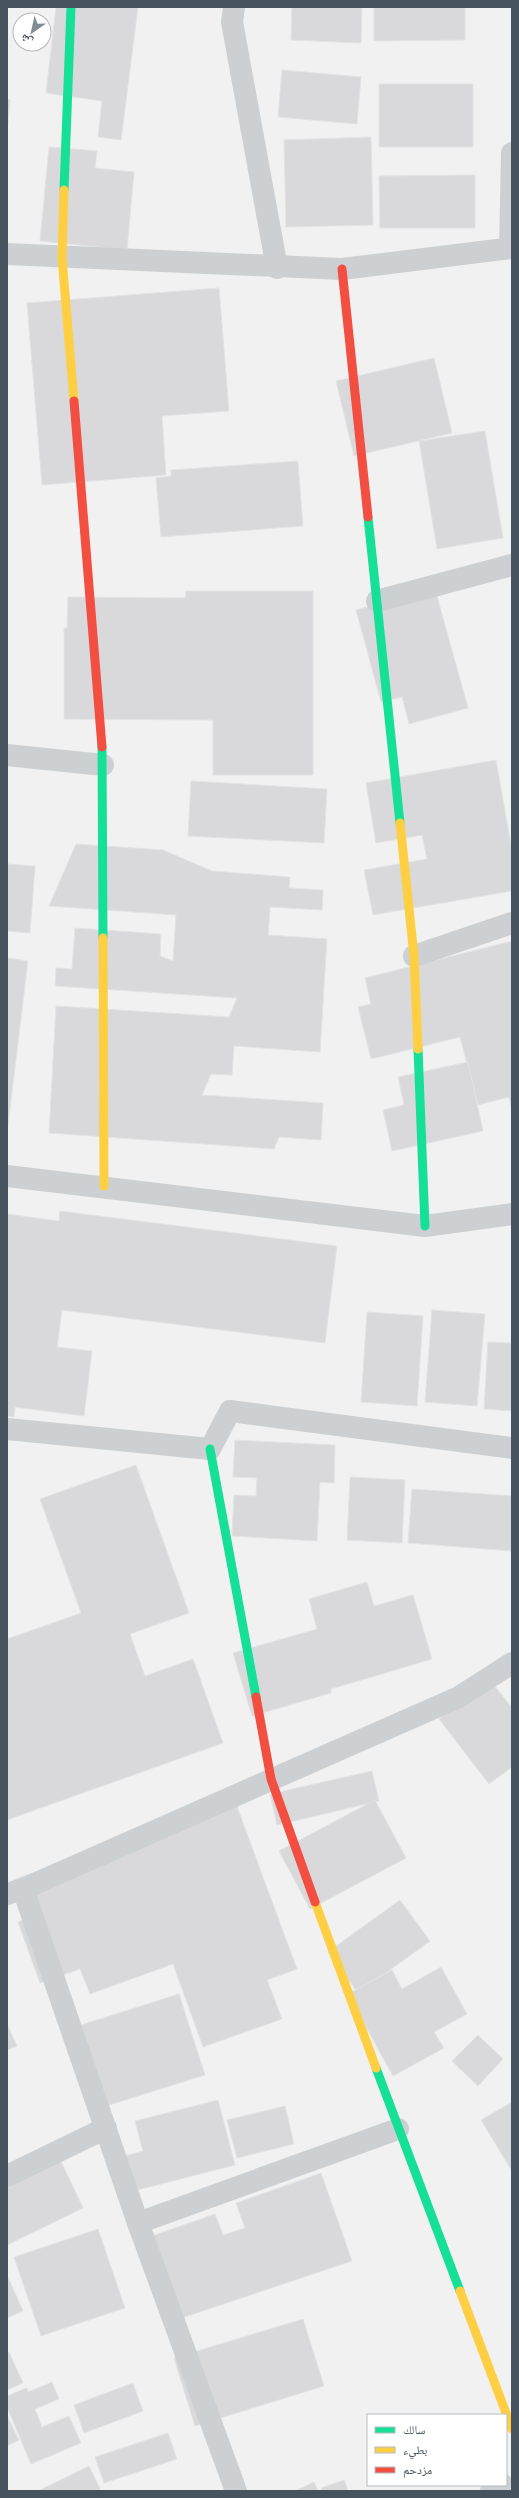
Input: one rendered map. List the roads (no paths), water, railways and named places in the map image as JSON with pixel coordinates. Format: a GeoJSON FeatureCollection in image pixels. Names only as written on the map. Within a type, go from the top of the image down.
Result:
{"type":"FeatureCollection","features":[{"type":"Feature","properties":{"kind":"street"},"geometry":{"type":"LineString","coordinates":[[71,7],[62,258],[103,765],[104,1186]]}},
{"type":"Feature","properties":{"kind":"street"},"geometry":{"type":"LineString","coordinates":[[234,7],[232,22],[276,268]]}},
{"type":"Feature","properties":{"kind":"street"},"geometry":{"type":"LineString","coordinates":[[7,254],[276,268],[342,269],[511,248],[512,153]]}},
{"type":"Feature","properties":{"kind":"street"},"geometry":{"type":"LineString","coordinates":[[342,269],[414,956],[425,1226]]}},
{"type":"Feature","properties":{"kind":"street"},"geometry":{"type":"LineString","coordinates":[[377,601],[512,565]]}},
{"type":"Feature","properties":{"kind":"street"},"geometry":{"type":"LineString","coordinates":[[7,755],[103,765]]}},
{"type":"Feature","properties":{"kind":"street"},"geometry":{"type":"LineString","coordinates":[[414,956],[512,924]]}},
{"type":"Feature","properties":{"kind":"street"},"geometry":{"type":"LineString","coordinates":[[7,1176],[104,1186],[425,1226],[512,1214]]}},
{"type":"Feature","properties":{"kind":"street"},"geometry":{"type":"LineString","coordinates":[[506,2414],[398,2128],[271,1779],[210,1449],[230,1410],[512,1448]]}},
{"type":"Feature","properties":{"kind":"street"},"geometry":{"type":"LineString","coordinates":[[7,1429],[210,1449]]}},
{"type":"Feature","properties":{"kind":"street"},"geometry":{"type":"LineString","coordinates":[[236,2491],[138,2223],[106,2128],[15,1892],[459,1697],[512,1663]]}},
{"type":"Feature","properties":{"kind":"street"},"geometry":{"type":"LineString","coordinates":[[7,2176],[106,2128]]}},
{"type":"Feature","properties":{"kind":"street"},"geometry":{"type":"LineString","coordinates":[[138,2223],[398,2128]]}},
{"type":"Feature","properties":{"kind":"street"},"geometry":{"type":"LineString","coordinates":[[507,2417],[512,2430]]}},
{"type":"Feature","properties":{"kind":"street"},"geometry":{"type":"LineString","coordinates":[[490,2491],[500,2486]]}}]}
